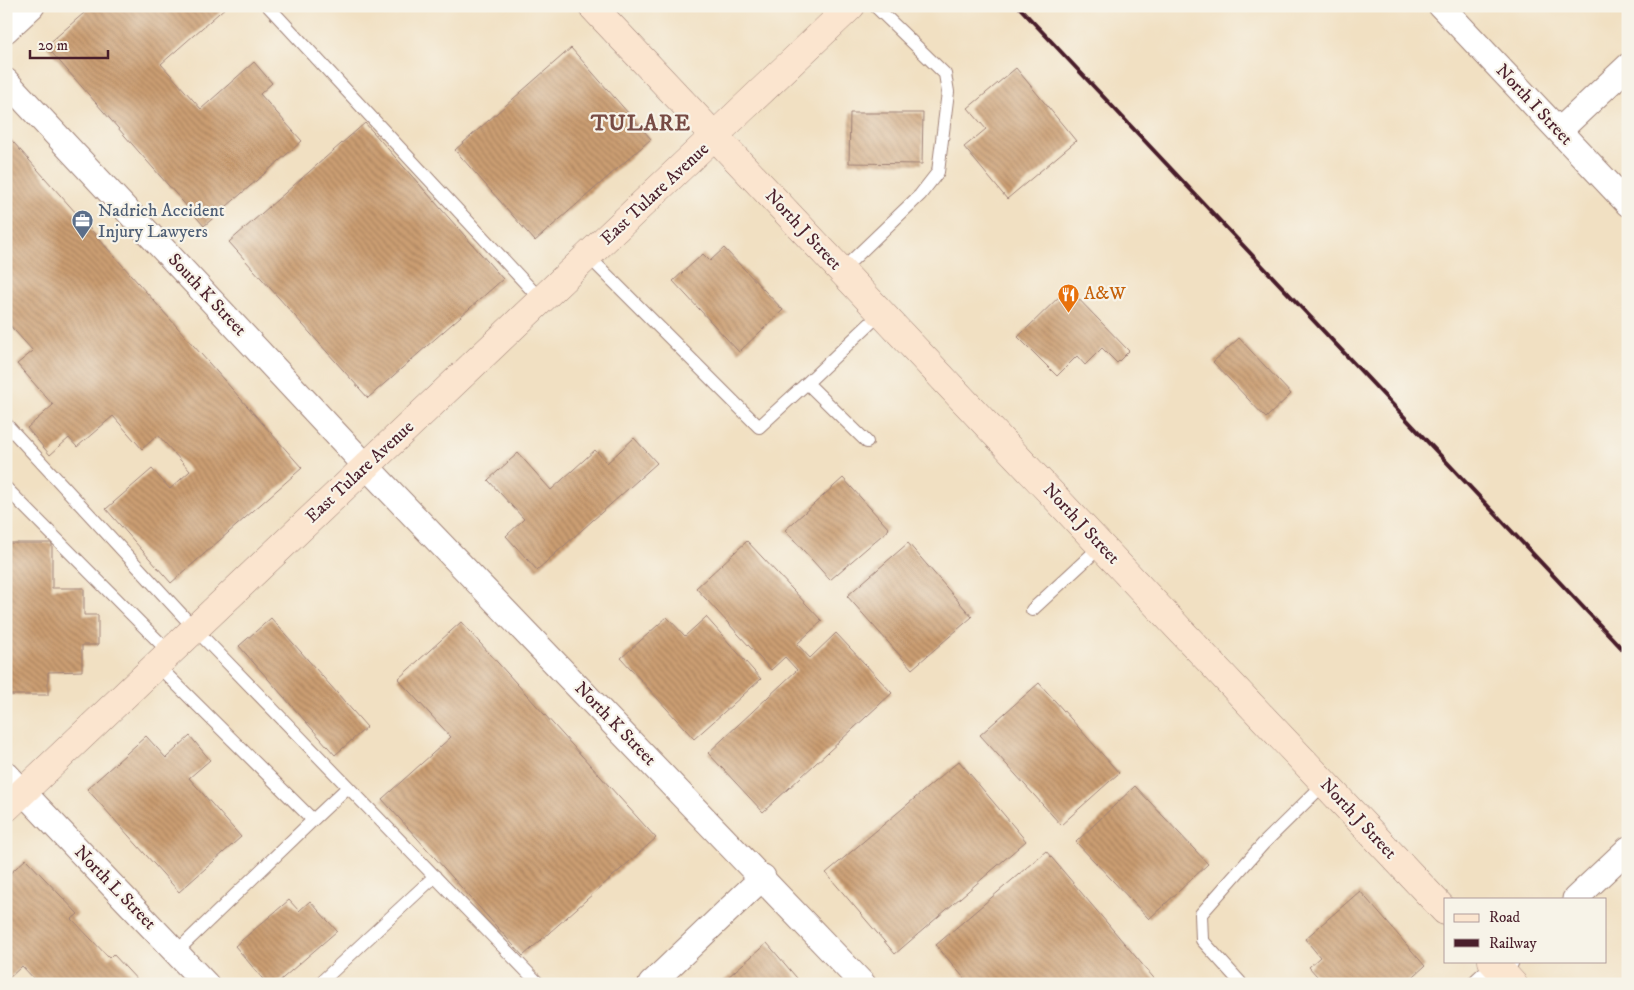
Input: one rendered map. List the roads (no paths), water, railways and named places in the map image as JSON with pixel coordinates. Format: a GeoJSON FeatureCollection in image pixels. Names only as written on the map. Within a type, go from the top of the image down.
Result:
{"type":"FeatureCollection","features":[{"type":"Feature","properties":{"kind":"main road","name":"North J Street"},"geometry":{"type":"LineString","coordinates":[[592,6],[1444,910]]}},
{"type":"Feature","properties":{"kind":"main road","name":"East Tulare Avenue"},"geometry":{"type":"LineString","coordinates":[[12,791],[164,659],[716,137],[851,6]]}},
{"type":"Feature","properties":{"kind":"street"},"geometry":{"type":"LineString","coordinates":[[6,30],[32,6]]}},
{"type":"Feature","properties":{"kind":"street","name":"North I Street"},"geometry":{"type":"LineString","coordinates":[[1441,6],[1628,204]]}},
{"type":"Feature","properties":{"kind":"street"},"geometry":{"type":"LineString","coordinates":[[1559,131],[1628,66]]}},
{"type":"Feature","properties":{"kind":"street","name":"South K Street"},"geometry":{"type":"LineString","coordinates":[[6,81],[366,466]]}},
{"type":"Feature","properties":{"kind":"street","name":"North K Street"},"geometry":{"type":"LineString","coordinates":[[366,466],[863,984]]}},
{"type":"Feature","properties":{"kind":"street","name":"North L Street"},"geometry":{"type":"LineString","coordinates":[[12,791],[176,952],[206,984]]}},
{"type":"Feature","properties":{"kind":"street"},"geometry":{"type":"LineString","coordinates":[[1576,898],[1628,849]]}},
{"type":"Feature","properties":{"kind":"street"},"geometry":{"type":"LineString","coordinates":[[651,984],[763,878]]}},
{"type":"Feature","properties":{"kind":"lane"},"geometry":{"type":"LineString","coordinates":[[268,6],[542,301]]}},
{"type":"Feature","properties":{"kind":"lane"},"geometry":{"type":"LineString","coordinates":[[841,270],[920,195],[938,172],[948,92],[945,74],[875,6]]}},
{"type":"Feature","properties":{"kind":"lane"},"geometry":{"type":"LineString","coordinates":[[589,257],[759,427],[881,313]]}},
{"type":"Feature","properties":{"kind":"lane"},"geometry":{"type":"LineString","coordinates":[[807,383],[867,442]]}},
{"type":"Feature","properties":{"kind":"lane"},"geometry":{"type":"LineString","coordinates":[[6,424],[195,629],[539,984]]}},
{"type":"Feature","properties":{"kind":"lane"},"geometry":{"type":"LineString","coordinates":[[6,488],[164,659],[208,716],[313,820]]}},
{"type":"Feature","properties":{"kind":"lane"},"geometry":{"type":"LineString","coordinates":[[1032,610],[1101,546]]}},
{"type":"Feature","properties":{"kind":"lane"},"geometry":{"type":"LineString","coordinates":[[1240,982],[1202,940],[1201,914],[1263,844],[1325,784]]}},
{"type":"Feature","properties":{"kind":"lane"},"geometry":{"type":"LineString","coordinates":[[176,952],[348,787]]}},
{"type":"Feature","properties":{"kind":"lane"},"geometry":{"type":"LineString","coordinates":[[320,984],[435,876]]}},
{"type":"Feature","properties":{"kind":"railway"},"geometry":{"type":"LineString","coordinates":[[1018,6],[1628,655]]}},
{"type":"Feature","properties":{"kind":"place","name":"Nadrich Accident Injury Lawyers"},"geometry":{"type":"Point","coordinates":[82,240]}},
{"type":"Feature","properties":{"kind":"place","name":"A&W"},"geometry":{"type":"Point","coordinates":[1068,313]}},
{"type":"Feature","properties":{"kind":"district","name":"TULARE"},"geometry":{"type":"Point","coordinates":[641,123]}}]}
